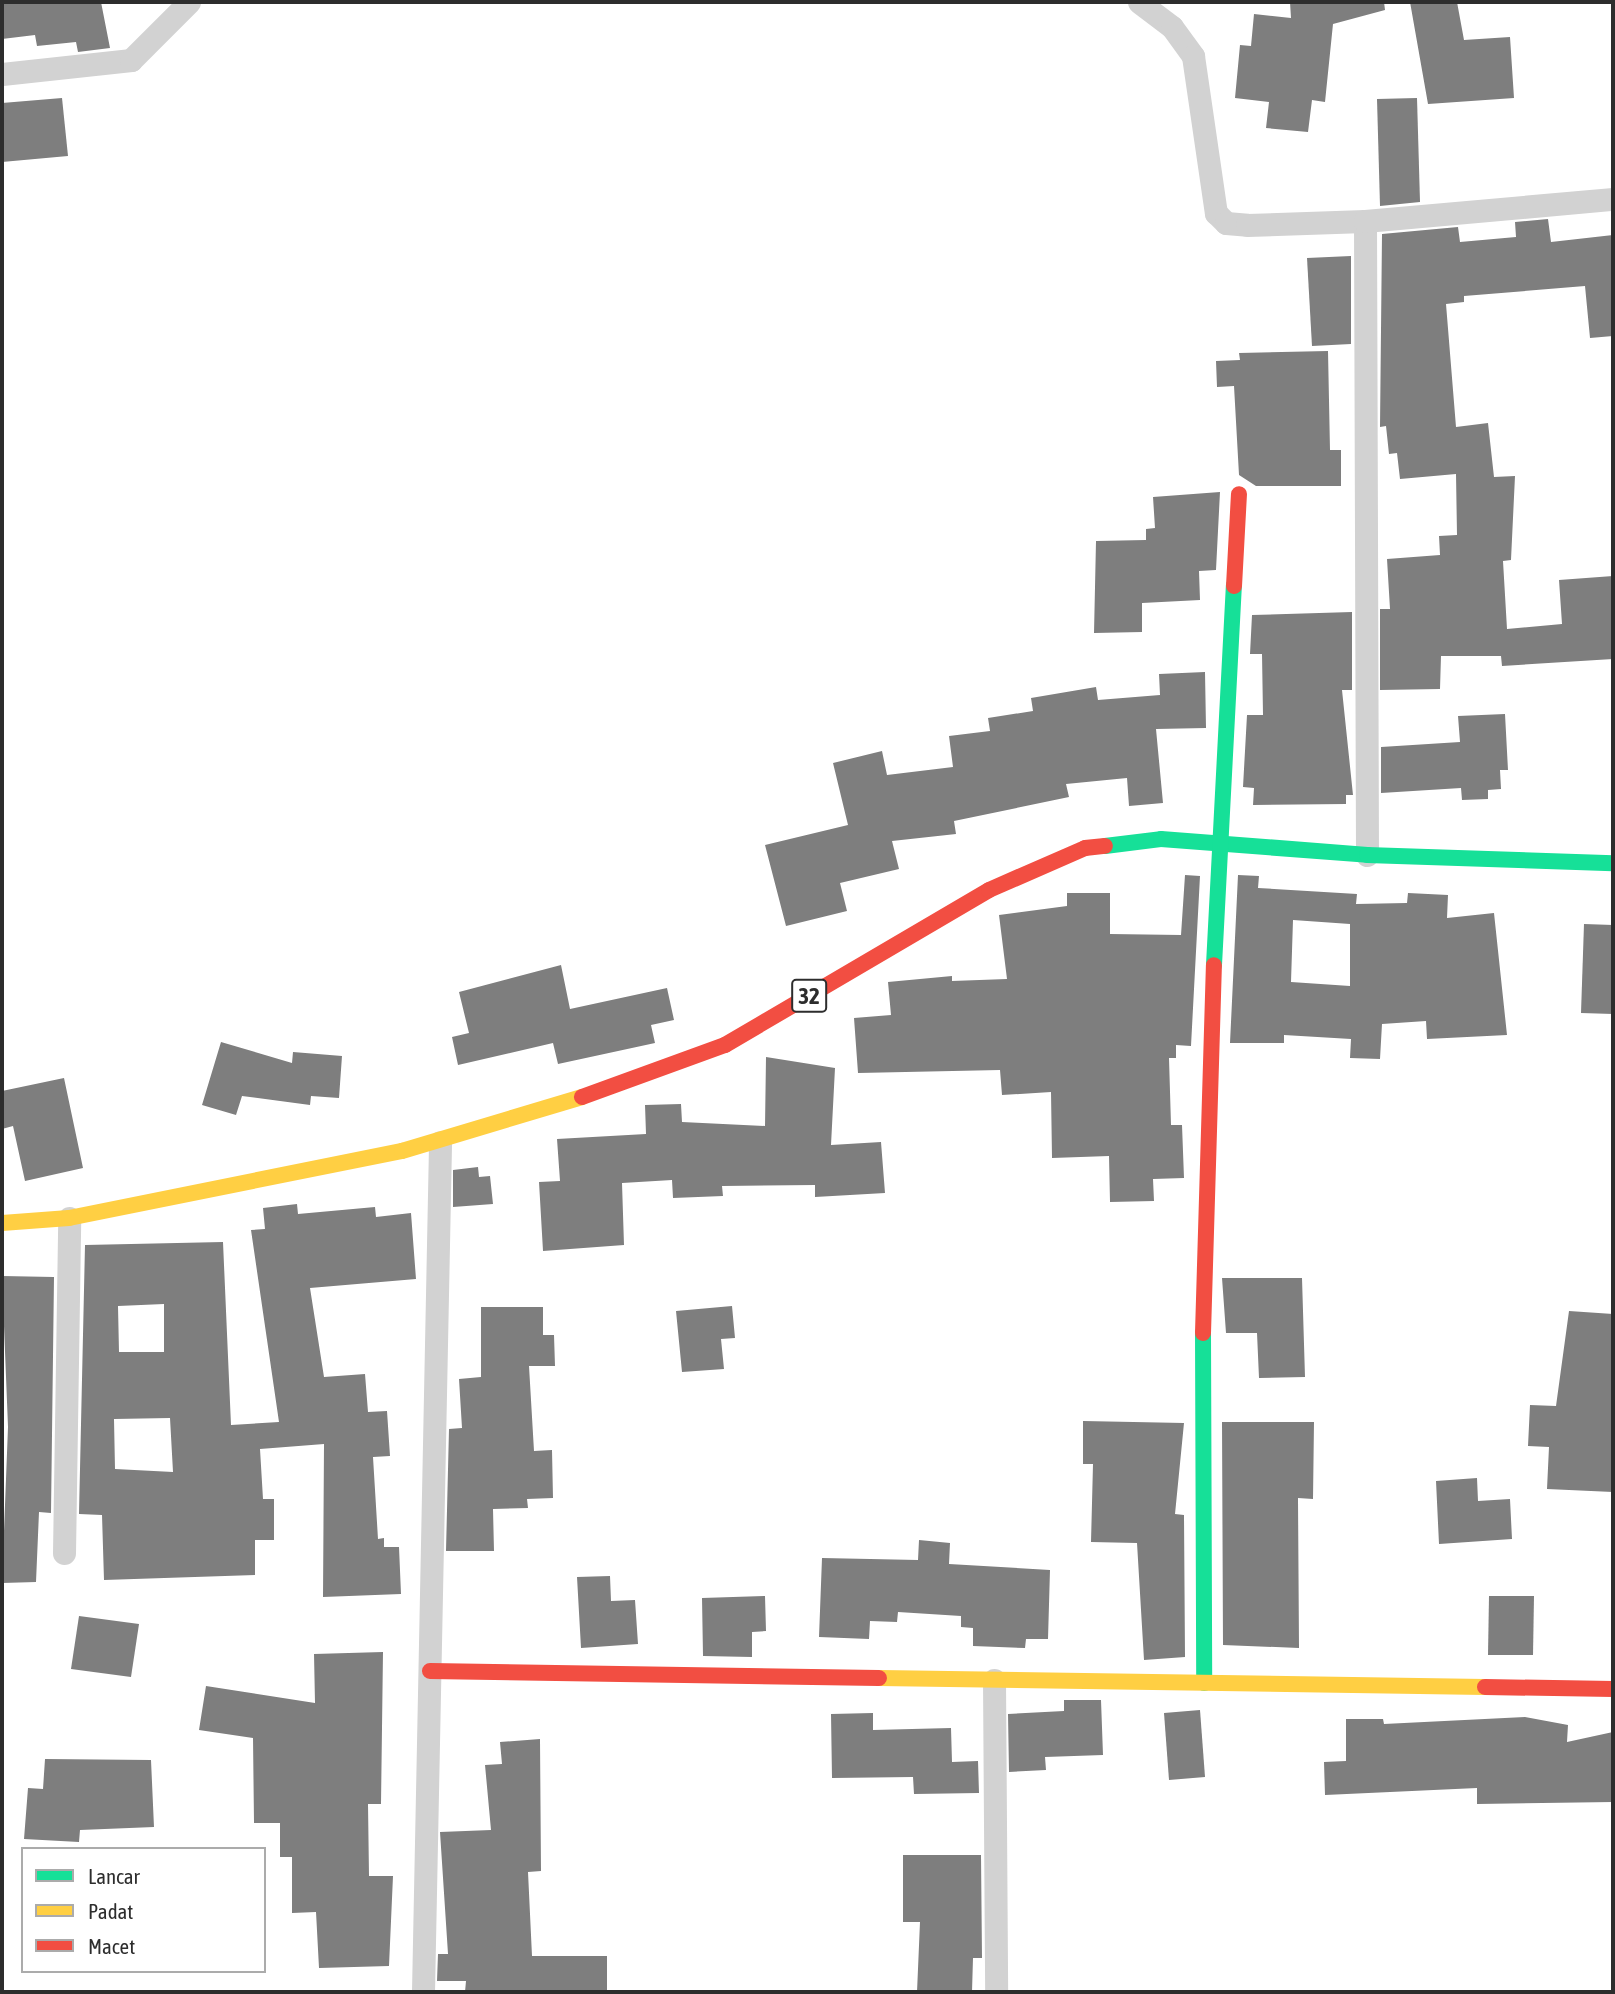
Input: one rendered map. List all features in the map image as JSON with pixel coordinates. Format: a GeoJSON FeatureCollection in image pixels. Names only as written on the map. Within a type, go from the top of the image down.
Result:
{"type":"FeatureCollection","features":[{"type":"Feature","properties":{"kind":"main road"},"geometry":{"type":"LineString","coordinates":[[1203,1683],[1202,1200],[1239,494]]}},
{"type":"Feature","properties":{"kind":"main road","name":"32"},"geometry":{"type":"LineString","coordinates":[[2,1223],[69,1218],[440,1142],[726,1045],[1042,862],[1085,848],[1161,839],[1222,841],[1367,855],[1613,863]]}},
{"type":"Feature","properties":{"kind":"main road"},"geometry":{"type":"LineString","coordinates":[[430,1671],[1613,1689]]}},
{"type":"Feature","properties":{"kind":"street"},"geometry":{"type":"LineString","coordinates":[[2,74],[131,60],[189,2]]}},
{"type":"Feature","properties":{"kind":"street"},"geometry":{"type":"LineString","coordinates":[[1139,2],[1172,27],[1193,56],[1216,213],[1226,223],[1247,225],[1366,221],[1613,199]]}},
{"type":"Feature","properties":{"kind":"street"},"geometry":{"type":"LineString","coordinates":[[1366,221],[1367,855]]}},
{"type":"Feature","properties":{"kind":"street"},"geometry":{"type":"LineString","coordinates":[[423,1992],[440,1142]]}},
{"type":"Feature","properties":{"kind":"street"},"geometry":{"type":"LineString","coordinates":[[64,1553],[69,1218]]}},
{"type":"Feature","properties":{"kind":"street"},"geometry":{"type":"LineString","coordinates":[[994,1680],[996,1992]]}},
{"type":"Feature","properties":{"kind":"building"},"geometry":{"type":"Polygon","coordinates":[[[2,2],[101,2],[110,48],[78,52],[76,42],[37,46],[35,35],[2,39],[2,2]]]}},
{"type":"Feature","properties":{"kind":"building"},"geometry":{"type":"Polygon","coordinates":[[[1290,2],[1384,2],[1385,10],[1333,24],[1325,102],[1312,100],[1308,132],[1266,128],[1269,102],[1235,98],[1240,45],[1251,46],[1254,14],[1291,18],[1290,2]]]}},
{"type":"Feature","properties":{"kind":"building"},"geometry":{"type":"Polygon","coordinates":[[[1410,2],[1457,2],[1464,40],[1510,37],[1514,98],[1428,104],[1410,2]]]}},
{"type":"Feature","properties":{"kind":"building"},"geometry":{"type":"Polygon","coordinates":[[[62,98],[68,156],[2,162],[2,103],[62,98]]]}},
{"type":"Feature","properties":{"kind":"building"},"geometry":{"type":"Polygon","coordinates":[[[1417,98],[1420,202],[1380,206],[1377,99],[1417,98]]]}},
{"type":"Feature","properties":{"kind":"building"},"geometry":{"type":"Polygon","coordinates":[[[1548,219],[1551,242],[1613,235],[1613,336],[1590,338],[1585,286],[1464,296],[1464,302],[1446,304],[1456,427],[1488,423],[1494,477],[1515,476],[1511,560],[1503,561],[1507,629],[1562,624],[1559,580],[1613,576],[1613,659],[1502,666],[1501,656],[1441,656],[1440,689],[1380,690],[1380,609],[1390,609],[1387,559],[1440,555],[1439,536],[1457,535],[1456,474],[1400,479],[1397,453],[1389,454],[1386,426],[1380,427],[1382,234],[1458,227],[1460,242],[1516,237],[1515,222],[1548,219]]]}},
{"type":"Feature","properties":{"kind":"building"},"geometry":{"type":"Polygon","coordinates":[[[1351,256],[1351,344],[1312,346],[1307,258],[1351,256]]]}},
{"type":"Feature","properties":{"kind":"building"},"geometry":{"type":"Polygon","coordinates":[[[1328,351],[1330,450],[1341,450],[1341,486],[1256,486],[1239,475],[1234,386],[1217,387],[1216,361],[1240,360],[1239,353],[1328,351]]]}},
{"type":"Feature","properties":{"kind":"building"},"geometry":{"type":"Polygon","coordinates":[[[1220,492],[1216,570],[1199,571],[1200,600],[1142,603],[1142,632],[1094,633],[1096,541],[1146,540],[1146,529],[1155,528],[1153,497],[1220,492]]]}},
{"type":"Feature","properties":{"kind":"building"},"geometry":{"type":"Polygon","coordinates":[[[1352,612],[1352,690],[1342,690],[1353,795],[1346,795],[1346,804],[1253,805],[1254,788],[1243,787],[1247,715],[1263,715],[1262,654],[1250,654],[1252,615],[1352,612]]]}},
{"type":"Feature","properties":{"kind":"building"},"geometry":{"type":"Polygon","coordinates":[[[1205,672],[1206,728],[1156,729],[1163,803],[1129,806],[1127,778],[1066,784],[1069,797],[954,821],[956,834],[892,841],[899,869],[840,883],[847,911],[786,926],[765,845],[848,825],[833,763],[882,751],[887,775],[953,767],[949,736],[990,731],[988,718],[1033,711],[1031,698],[1096,687],[1098,700],[1160,695],[1159,674],[1205,672]]]}},
{"type":"Feature","properties":{"kind":"building"},"geometry":{"type":"Polygon","coordinates":[[[1505,714],[1508,770],[1500,770],[1501,789],[1488,790],[1488,799],[1462,800],[1461,788],[1381,793],[1381,747],[1460,742],[1458,716],[1505,714]]]}},
{"type":"Feature","properties":{"kind":"building"},"geometry":{"type":"Polygon","coordinates":[[[1185,875],[1200,876],[1191,1046],[1176,1045],[1176,1058],[1169,1058],[1171,1125],[1182,1125],[1184,1178],[1153,1179],[1154,1201],[1110,1202],[1109,1156],[1052,1158],[1051,1092],[1002,1095],[1000,1070],[858,1073],[854,1018],[891,1015],[888,982],[952,976],[952,981],[1007,979],[999,915],[1067,906],[1067,893],[1110,893],[1110,934],[1181,935],[1185,875]]]}},
{"type":"Feature","properties":{"kind":"building"},"geometry":{"type":"Polygon","coordinates":[[[1238,875],[1259,876],[1258,888],[1357,894],[1356,904],[1407,903],[1408,893],[1448,895],[1447,918],[1494,913],[1507,1035],[1427,1039],[1426,1021],[1382,1024],[1380,1059],[1350,1058],[1351,1039],[1284,1035],[1284,1043],[1230,1043],[1238,875]],[[1293,920],[1291,982],[1350,986],[1350,924],[1293,920]]]}},
{"type":"Feature","properties":{"kind":"building"},"geometry":{"type":"Polygon","coordinates":[[[1584,924],[1613,925],[1613,1014],[1581,1013],[1584,924]]]}},
{"type":"Feature","properties":{"kind":"building"},"geometry":{"type":"Polygon","coordinates":[[[561,965],[570,1009],[667,988],[674,1020],[651,1025],[655,1043],[558,1064],[553,1043],[458,1065],[452,1037],[469,1033],[459,992],[561,965]]]}},
{"type":"Feature","properties":{"kind":"building"},"geometry":{"type":"Polygon","coordinates":[[[221,1042],[292,1063],[293,1052],[342,1056],[339,1098],[311,1096],[310,1105],[242,1096],[236,1115],[202,1105],[221,1042]]]}},
{"type":"Feature","properties":{"kind":"building"},"geometry":{"type":"Polygon","coordinates":[[[766,1057],[835,1068],[831,1145],[881,1142],[885,1193],[815,1197],[815,1185],[722,1186],[723,1196],[673,1198],[672,1180],[622,1183],[624,1245],[543,1251],[539,1182],[560,1181],[557,1139],[646,1134],[645,1105],[681,1104],[682,1122],[765,1126],[766,1057]]]}},
{"type":"Feature","properties":{"kind":"building"},"geometry":{"type":"Polygon","coordinates":[[[64,1078],[83,1168],[25,1181],[13,1126],[2,1129],[2,1091],[64,1078]]]}},
{"type":"Feature","properties":{"kind":"building"},"geometry":{"type":"Polygon","coordinates":[[[478,1167],[479,1177],[490,1176],[493,1204],[453,1207],[453,1170],[478,1167]]]}},
{"type":"Feature","properties":{"kind":"building"},"geometry":{"type":"Polygon","coordinates":[[[297,1204],[298,1214],[375,1207],[376,1217],[411,1213],[416,1279],[310,1288],[324,1377],[365,1374],[368,1412],[387,1411],[390,1456],[373,1457],[378,1539],[384,1538],[384,1547],[399,1547],[401,1594],[323,1597],[324,1444],[260,1449],[263,1499],[274,1499],[274,1540],[255,1540],[255,1575],[104,1580],[102,1515],[79,1514],[85,1245],[223,1242],[231,1425],[279,1422],[251,1230],[265,1229],[263,1208],[297,1204]],[[164,1304],[118,1306],[119,1352],[164,1352],[164,1304]],[[170,1418],[114,1419],[115,1469],[173,1472],[170,1418]]]}},
{"type":"Feature","properties":{"kind":"building"},"geometry":{"type":"Polygon","coordinates":[[[2,1276],[54,1277],[51,1513],[39,1512],[36,1582],[2,1583],[8,1427],[2,1276]]]}},
{"type":"Feature","properties":{"kind":"building"},"geometry":{"type":"Polygon","coordinates":[[[1222,1278],[1302,1278],[1305,1377],[1259,1378],[1257,1333],[1226,1333],[1222,1278]]]}},
{"type":"Feature","properties":{"kind":"building"},"geometry":{"type":"Polygon","coordinates":[[[732,1306],[735,1338],[721,1339],[724,1369],[682,1372],[676,1311],[732,1306]]]}},
{"type":"Feature","properties":{"kind":"building"},"geometry":{"type":"Polygon","coordinates":[[[481,1307],[543,1307],[543,1335],[554,1335],[555,1366],[529,1366],[534,1451],[552,1450],[553,1498],[527,1499],[528,1508],[493,1509],[494,1551],[446,1551],[449,1429],[462,1428],[459,1379],[481,1377],[481,1307]]]}},
{"type":"Feature","properties":{"kind":"building"},"geometry":{"type":"Polygon","coordinates":[[[1569,1311],[1613,1314],[1613,1492],[1547,1489],[1549,1447],[1528,1446],[1530,1405],[1556,1406],[1569,1311]]]}},
{"type":"Feature","properties":{"kind":"building"},"geometry":{"type":"Polygon","coordinates":[[[1083,1421],[1184,1423],[1175,1514],[1184,1515],[1185,1657],[1144,1660],[1137,1543],[1091,1542],[1093,1464],[1083,1464],[1083,1421]]]}},
{"type":"Feature","properties":{"kind":"building"},"geometry":{"type":"Polygon","coordinates":[[[1222,1422],[1314,1422],[1313,1499],[1298,1498],[1299,1648],[1223,1645],[1222,1422]]]}},
{"type":"Feature","properties":{"kind":"building"},"geometry":{"type":"Polygon","coordinates":[[[1477,1478],[1478,1501],[1510,1499],[1512,1539],[1439,1544],[1436,1481],[1477,1478]]]}},
{"type":"Feature","properties":{"kind":"building"},"geometry":{"type":"Polygon","coordinates":[[[919,1540],[950,1543],[949,1564],[1050,1570],[1048,1639],[1026,1639],[1025,1648],[973,1646],[973,1628],[961,1627],[961,1616],[898,1612],[897,1622],[870,1621],[869,1639],[819,1637],[822,1558],[918,1560],[919,1540]]]}},
{"type":"Feature","properties":{"kind":"building"},"geometry":{"type":"Polygon","coordinates":[[[610,1576],[611,1601],[635,1600],[638,1644],[581,1648],[577,1577],[610,1576]]]}},
{"type":"Feature","properties":{"kind":"building"},"geometry":{"type":"Polygon","coordinates":[[[765,1596],[766,1631],[752,1632],[752,1657],[703,1656],[702,1598],[765,1596]]]}},
{"type":"Feature","properties":{"kind":"building"},"geometry":{"type":"Polygon","coordinates":[[[1489,1596],[1534,1596],[1533,1655],[1488,1655],[1489,1596]]]}},
{"type":"Feature","properties":{"kind":"building"},"geometry":{"type":"Polygon","coordinates":[[[79,1616],[139,1624],[131,1677],[71,1669],[79,1616]]]}},
{"type":"Feature","properties":{"kind":"building"},"geometry":{"type":"Polygon","coordinates":[[[383,1652],[381,1804],[368,1804],[369,1876],[393,1876],[389,1966],[319,1968],[316,1912],[292,1913],[292,1857],[280,1857],[280,1823],[254,1823],[253,1738],[199,1730],[206,1686],[315,1703],[314,1654],[383,1652]]]}},
{"type":"Feature","properties":{"kind":"building"},"geometry":{"type":"Polygon","coordinates":[[[1064,1700],[1101,1700],[1103,1755],[1045,1757],[1046,1770],[1009,1772],[1008,1714],[1064,1711],[1064,1700]]]}},
{"type":"Feature","properties":{"kind":"building"},"geometry":{"type":"Polygon","coordinates":[[[1200,1710],[1205,1777],[1169,1780],[1164,1713],[1200,1710]]]}},
{"type":"Feature","properties":{"kind":"building"},"geometry":{"type":"Polygon","coordinates":[[[873,1713],[873,1730],[951,1728],[952,1762],[978,1761],[979,1793],[914,1794],[913,1777],[832,1778],[831,1714],[873,1713]]]}},
{"type":"Feature","properties":{"kind":"building"},"geometry":{"type":"Polygon","coordinates":[[[1525,1717],[1568,1725],[1567,1742],[1613,1732],[1613,1802],[1477,1804],[1477,1788],[1325,1795],[1324,1762],[1346,1761],[1346,1719],[1383,1719],[1384,1724],[1525,1717]]]}},
{"type":"Feature","properties":{"kind":"building"},"geometry":{"type":"Polygon","coordinates":[[[540,1739],[541,1871],[528,1872],[532,1956],[607,1956],[607,1992],[465,1992],[466,1981],[437,1981],[438,1954],[448,1954],[440,1832],[491,1830],[485,1765],[502,1764],[500,1742],[540,1739]]]}},
{"type":"Feature","properties":{"kind":"building"},"geometry":{"type":"Polygon","coordinates":[[[45,1759],[151,1760],[154,1827],[80,1830],[79,1842],[24,1839],[28,1788],[43,1789],[45,1759]]]}},
{"type":"Feature","properties":{"kind":"building"},"geometry":{"type":"Polygon","coordinates":[[[903,1855],[981,1855],[982,1958],[973,1958],[972,1992],[917,1992],[920,1922],[903,1922],[903,1855]]]}},
{"type":"Feature","properties":{"kind":"traffic: fast"},"geometry":{"type":"LineString","coordinates":[[1214,965],[1234,586]]}},
{"type":"Feature","properties":{"kind":"traffic: fast"},"geometry":{"type":"LineString","coordinates":[[1105,846],[1161,839],[1367,855],[1613,863]]}},
{"type":"Feature","properties":{"kind":"traffic: fast"},"geometry":{"type":"LineString","coordinates":[[1203,1333],[1204,1683]]}},
{"type":"Feature","properties":{"kind":"traffic: slow"},"geometry":{"type":"LineString","coordinates":[[2,1223],[69,1218],[402,1151],[582,1097]]}},
{"type":"Feature","properties":{"kind":"traffic: slow"},"geometry":{"type":"LineString","coordinates":[[879,1678],[1485,1687]]}},
{"type":"Feature","properties":{"kind":"traffic: jam"},"geometry":{"type":"LineString","coordinates":[[1234,586],[1239,494]]}},
{"type":"Feature","properties":{"kind":"traffic: jam"},"geometry":{"type":"LineString","coordinates":[[582,1097],[725,1045],[989,890],[1085,848],[1105,846]]}},
{"type":"Feature","properties":{"kind":"traffic: jam"},"geometry":{"type":"LineString","coordinates":[[1203,1333],[1214,965]]}},
{"type":"Feature","properties":{"kind":"traffic: jam"},"geometry":{"type":"LineString","coordinates":[[430,1671],[879,1678]]}},
{"type":"Feature","properties":{"kind":"traffic: jam"},"geometry":{"type":"LineString","coordinates":[[1485,1687],[1613,1689]]}}]}
